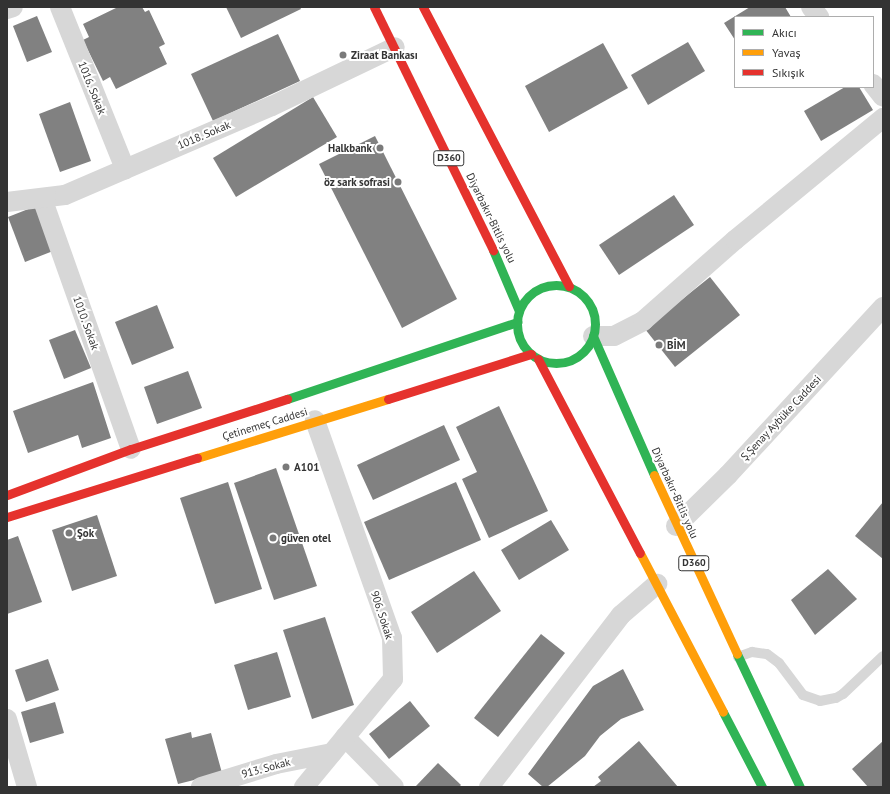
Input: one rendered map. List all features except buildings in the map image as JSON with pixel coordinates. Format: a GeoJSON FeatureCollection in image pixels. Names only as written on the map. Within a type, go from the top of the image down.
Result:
{"type":"FeatureCollection","features":[{"type":"Feature","properties":{"kind":"main road","name":"Diyarbakır-Bitlis yolu"},"geometry":{"type":"LineString","coordinates":[[374,7],[506,275],[519,311]]}},
{"type":"Feature","properties":{"kind":"main road"},"geometry":{"type":"LineString","coordinates":[[423,7],[569,286]]}},
{"type":"Feature","properties":{"kind":"main road"},"geometry":{"type":"LineString","coordinates":[[535,356],[560,364],[572,360],[583,353],[593,336],[595,316],[590,303],[581,293],[569,286],[556,284],[542,287],[531,293],[519,311],[517,322],[520,339],[535,356],[657,584],[762,787]]}},
{"type":"Feature","properties":{"kind":"main road","name":"Çetinemeç Caddesi"},"geometry":{"type":"LineString","coordinates":[[7,494],[131,449],[306,393],[517,322]]}},
{"type":"Feature","properties":{"kind":"main road","name":"Diyarbakır-Bitlis yolu"},"geometry":{"type":"LineString","coordinates":[[593,336],[676,526],[800,787]]}},
{"type":"Feature","properties":{"kind":"main road","name":"Çetinemeç Caddesi"},"geometry":{"type":"LineString","coordinates":[[7,517],[315,420],[535,356]]}},
{"type":"Feature","properties":{"kind":"street"},"geometry":{"type":"LineString","coordinates":[[7,9],[13,7]]}},
{"type":"Feature","properties":{"kind":"street","name":"1016. Sokak"},"geometry":{"type":"LineString","coordinates":[[60,7],[125,169]]}},
{"type":"Feature","properties":{"kind":"street"},"geometry":{"type":"LineString","coordinates":[[811,7],[818,16]]}},
{"type":"Feature","properties":{"kind":"street","name":"1018. Sokak"},"geometry":{"type":"LineString","coordinates":[[7,202],[65,195],[272,106],[395,47]]}},
{"type":"Feature","properties":{"kind":"street"},"geometry":{"type":"LineString","coordinates":[[874,85],[883,97]]}},
{"type":"Feature","properties":{"kind":"street"},"geometry":{"type":"LineString","coordinates":[[593,336],[614,336],[643,321],[735,240],[883,118]]}},
{"type":"Feature","properties":{"kind":"street","name":"1010. Sokak"},"geometry":{"type":"LineString","coordinates":[[42,198],[131,449]]}},
{"type":"Feature","properties":{"kind":"street","name":"Ş.Şenay Aybüke Caddesi"},"geometry":{"type":"LineString","coordinates":[[676,526],[728,474],[883,307]]}},
{"type":"Feature","properties":{"kind":"street","name":"906. Sokak"},"geometry":{"type":"LineString","coordinates":[[304,787],[393,679],[392,638],[315,420]]}},
{"type":"Feature","properties":{"kind":"street"},"geometry":{"type":"LineString","coordinates":[[488,787],[621,616],[657,584]]}},
{"type":"Feature","properties":{"kind":"street"},"geometry":{"type":"LineString","coordinates":[[7,720],[28,787]]}},
{"type":"Feature","properties":{"kind":"street"},"geometry":{"type":"LineString","coordinates":[[345,737],[394,787]]}},
{"type":"Feature","properties":{"kind":"street","name":"913. Sokak"},"geometry":{"type":"LineString","coordinates":[[201,787],[276,764],[332,753]]}},
{"type":"Feature","properties":{"kind":"lane"},"geometry":{"type":"LineString","coordinates":[[738,657],[752,652],[767,654],[779,663],[803,695],[820,701],[836,698],[842,694],[883,656]]}},
{"type":"Feature","properties":{"kind":"traffic: fast"},"geometry":{"type":"LineString","coordinates":[[493,250],[519,311]]}},
{"type":"Feature","properties":{"kind":"traffic: fast"},"geometry":{"type":"LineString","coordinates":[[548,285],[564,285],[578,291],[589,302],[595,316],[595,324],[595,332],[589,346],[578,357],[564,363],[548,363],[534,357],[523,346],[517,332],[517,316],[523,302],[534,291],[548,285]]}},
{"type":"Feature","properties":{"kind":"traffic: fast"},"geometry":{"type":"LineString","coordinates":[[287,399],[517,322]]}},
{"type":"Feature","properties":{"kind":"traffic: fast"},"geometry":{"type":"LineString","coordinates":[[593,336],[654,475]]}},
{"type":"Feature","properties":{"kind":"traffic: fast"},"geometry":{"type":"LineString","coordinates":[[737,654],[800,787]]}},
{"type":"Feature","properties":{"kind":"traffic: fast"},"geometry":{"type":"LineString","coordinates":[[723,712],[762,787]]}},
{"type":"Feature","properties":{"kind":"traffic: slow"},"geometry":{"type":"LineString","coordinates":[[197,458],[388,399]]}},
{"type":"Feature","properties":{"kind":"traffic: slow"},"geometry":{"type":"LineString","coordinates":[[654,475],[737,654]]}},
{"type":"Feature","properties":{"kind":"traffic: slow"},"geometry":{"type":"LineString","coordinates":[[640,553],[723,712]]}},
{"type":"Feature","properties":{"kind":"traffic: jam"},"geometry":{"type":"LineString","coordinates":[[374,7],[493,250]]}},
{"type":"Feature","properties":{"kind":"traffic: jam"},"geometry":{"type":"LineString","coordinates":[[423,7],[569,286]]}},
{"type":"Feature","properties":{"kind":"traffic: jam"},"geometry":{"type":"LineString","coordinates":[[388,399],[531,354]]}},
{"type":"Feature","properties":{"kind":"traffic: jam"},"geometry":{"type":"LineString","coordinates":[[538,359],[640,553]]}},
{"type":"Feature","properties":{"kind":"traffic: jam"},"geometry":{"type":"LineString","coordinates":[[7,495],[131,449],[287,399]]}},
{"type":"Feature","properties":{"kind":"traffic: jam"},"geometry":{"type":"LineString","coordinates":[[7,517],[197,458]]}},
{"type":"Feature","properties":{"kind":"place","name":"Ziraat Bankası"},"geometry":{"type":"Point","coordinates":[343,55]}},
{"type":"Feature","properties":{"kind":"place","name":"Halkbank"},"geometry":{"type":"Point","coordinates":[380,148]}},
{"type":"Feature","properties":{"kind":"place","name":"öz sark sofrasi"},"geometry":{"type":"Point","coordinates":[398,182]}},
{"type":"Feature","properties":{"kind":"place","name":"BİM"},"geometry":{"type":"Point","coordinates":[659,345]}},
{"type":"Feature","properties":{"kind":"place","name":"A101"},"geometry":{"type":"Point","coordinates":[286,467]}},
{"type":"Feature","properties":{"kind":"place","name":"Şok"},"geometry":{"type":"Point","coordinates":[69,533]}},
{"type":"Feature","properties":{"kind":"place","name":"güven otel"},"geometry":{"type":"Point","coordinates":[273,538]}}]}
